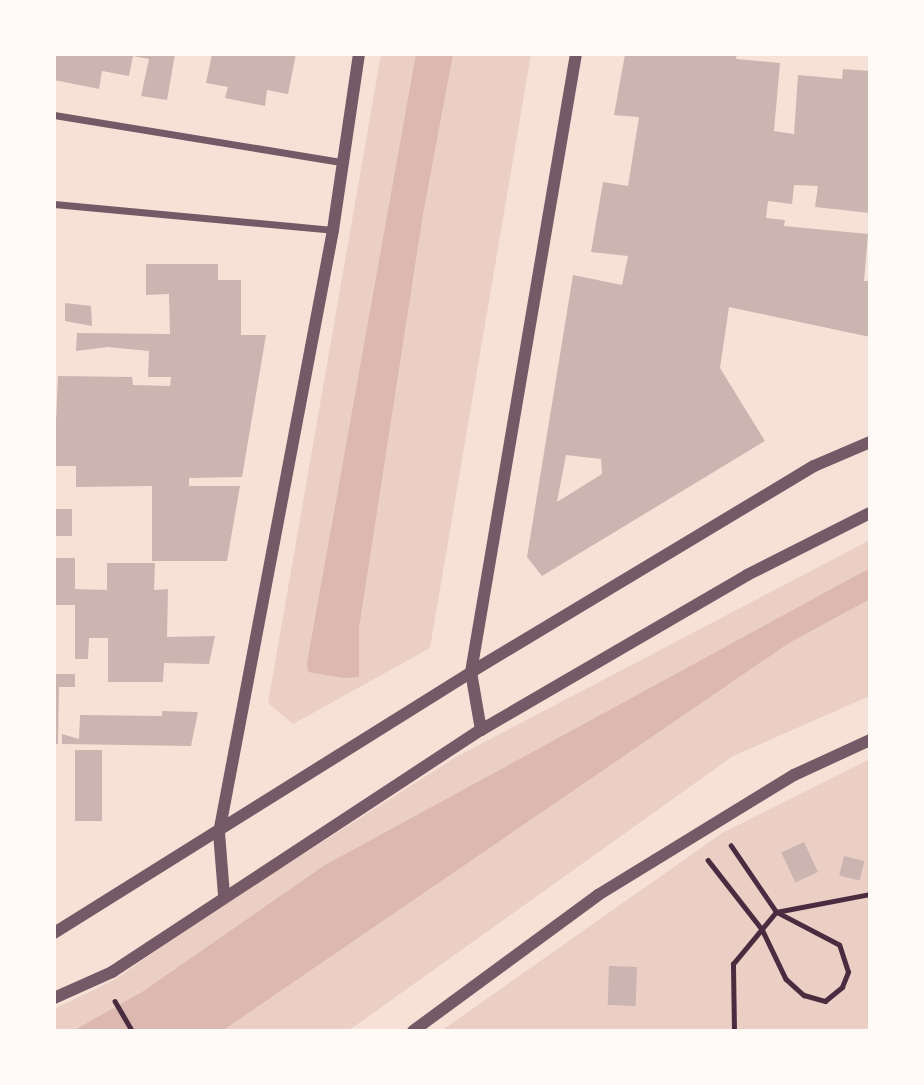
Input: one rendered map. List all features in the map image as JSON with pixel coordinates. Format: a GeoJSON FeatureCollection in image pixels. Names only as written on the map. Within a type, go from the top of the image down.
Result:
{"type":"FeatureCollection","features":[{"type":"Feature","properties":{"kind":"street"},"geometry":{"type":"LineString","coordinates":[[224,895],[219,833],[333,230],[359,54]]}},
{"type":"Feature","properties":{"kind":"street"},"geometry":{"type":"LineString","coordinates":[[481,730],[471,672],[576,54]]}},
{"type":"Feature","properties":{"kind":"street"},"geometry":{"type":"LineString","coordinates":[[54,115],[342,162]]}},
{"type":"Feature","properties":{"kind":"street"},"geometry":{"type":"LineString","coordinates":[[54,204],[333,230]]}},
{"type":"Feature","properties":{"kind":"street"},"geometry":{"type":"LineString","coordinates":[[54,933],[219,833],[471,672],[814,466],[870,442]]}},
{"type":"Feature","properties":{"kind":"street"},"geometry":{"type":"LineString","coordinates":[[54,998],[111,972],[224,895],[481,730],[747,575],[870,513]]}},
{"type":"Feature","properties":{"kind":"street"},"geometry":{"type":"LineString","coordinates":[[413,1031],[598,895],[794,775],[870,740]]}},
{"type":"Feature","properties":{"kind":"path"},"geometry":{"type":"LineString","coordinates":[[698,849],[762,929],[786,979],[804,995],[825,1001],[842,987],[848,972],[839,944],[776,912],[730,844]]}},
{"type":"Feature","properties":{"kind":"path"},"geometry":{"type":"LineString","coordinates":[[734,1031],[733,964],[776,912],[870,894]]}},
{"type":"Feature","properties":{"kind":"path"},"geometry":{"type":"LineString","coordinates":[[111,995],[132,1031]]}},
{"type":"Feature","properties":{"kind":"shaded area"},"geometry":{"type":"Polygon","coordinates":[[[381,54],[531,54],[430,648],[293,724],[268,703],[381,54]]]}},
{"type":"Feature","properties":{"kind":"shaded area"},"geometry":{"type":"Polygon","coordinates":[[[416,54],[453,54],[423,214],[359,628],[359,677],[343,678],[308,672],[307,663],[416,54]]]}},
{"type":"Feature","properties":{"kind":"shaded area"},"geometry":{"type":"Polygon","coordinates":[[[870,540],[870,696],[733,756],[348,1031],[54,1031],[54,1009],[116,979],[195,923],[456,757],[870,540]]]}},
{"type":"Feature","properties":{"kind":"shaded area"},"geometry":{"type":"Polygon","coordinates":[[[870,568],[870,599],[789,643],[222,1031],[73,1031],[142,992],[325,865],[870,568]]]}},
{"type":"Feature","properties":{"kind":"shaded area"},"geometry":{"type":"Polygon","coordinates":[[[870,759],[870,1031],[441,1031],[722,833],[870,759]]]}},
{"type":"Feature","properties":{"kind":"building"},"geometry":{"type":"Polygon","coordinates":[[[54,54],[175,54],[167,100],[141,96],[149,59],[133,56],[129,76],[102,71],[99,89],[54,80],[54,54]]]}},
{"type":"Feature","properties":{"kind":"building"},"geometry":{"type":"Polygon","coordinates":[[[212,54],[296,54],[288,94],[267,90],[265,106],[225,98],[228,87],[206,83],[212,54]]]}},
{"type":"Feature","properties":{"kind":"building"},"geometry":{"type":"Polygon","coordinates":[[[625,54],[737,54],[736,59],[780,63],[774,131],[794,134],[798,75],[842,79],[843,69],[870,71],[870,213],[815,207],[818,186],[794,185],[792,204],[768,201],[766,218],[785,220],[784,226],[868,234],[864,281],[870,281],[870,337],[729,307],[720,368],[765,441],[542,576],[527,557],[573,275],[622,285],[628,256],[591,252],[603,182],[628,186],[639,117],[614,115],[625,54]],[[566,455],[557,502],[602,474],[601,459],[566,455]]]}},
{"type":"Feature","properties":{"kind":"building"},"geometry":{"type":"Polygon","coordinates":[[[146,264],[218,264],[218,280],[241,280],[241,335],[266,335],[242,477],[189,478],[189,486],[240,486],[227,561],[152,561],[152,486],[76,487],[76,466],[54,466],[58,376],[132,377],[133,385],[170,386],[171,377],[148,377],[149,351],[108,347],[76,351],[77,333],[170,334],[169,294],[146,295],[146,264]]]}},
{"type":"Feature","properties":{"kind":"building"},"geometry":{"type":"Polygon","coordinates":[[[65,303],[91,306],[92,326],[65,321],[65,303]]]}},
{"type":"Feature","properties":{"kind":"building"},"geometry":{"type":"Polygon","coordinates":[[[54,509],[72,509],[72,536],[54,536],[54,509]]]}},
{"type":"Feature","properties":{"kind":"building"},"geometry":{"type":"Polygon","coordinates":[[[54,558],[75,558],[75,589],[107,590],[107,563],[155,563],[154,590],[168,589],[167,637],[215,636],[209,664],[164,663],[163,682],[108,682],[108,638],[89,638],[88,659],[75,659],[75,605],[54,605],[54,558]]]}},
{"type":"Feature","properties":{"kind":"building"},"geometry":{"type":"Polygon","coordinates":[[[54,674],[75,674],[75,687],[59,687],[58,744],[54,744],[54,674]]]}},
{"type":"Feature","properties":{"kind":"building"},"geometry":{"type":"Polygon","coordinates":[[[162,711],[198,712],[191,746],[62,744],[62,734],[79,739],[80,715],[162,716],[162,711]]]}},
{"type":"Feature","properties":{"kind":"building"},"geometry":{"type":"Polygon","coordinates":[[[75,750],[102,750],[102,821],[75,821],[75,750]]]}},
{"type":"Feature","properties":{"kind":"building"},"geometry":{"type":"Polygon","coordinates":[[[804,842],[818,872],[795,882],[781,853],[804,842]]]}},
{"type":"Feature","properties":{"kind":"building"},"geometry":{"type":"Polygon","coordinates":[[[844,856],[864,861],[860,880],[839,875],[844,856]]]}},
{"type":"Feature","properties":{"kind":"building"},"geometry":{"type":"Polygon","coordinates":[[[609,966],[637,967],[636,1006],[608,1005],[609,966]]]}}]}
